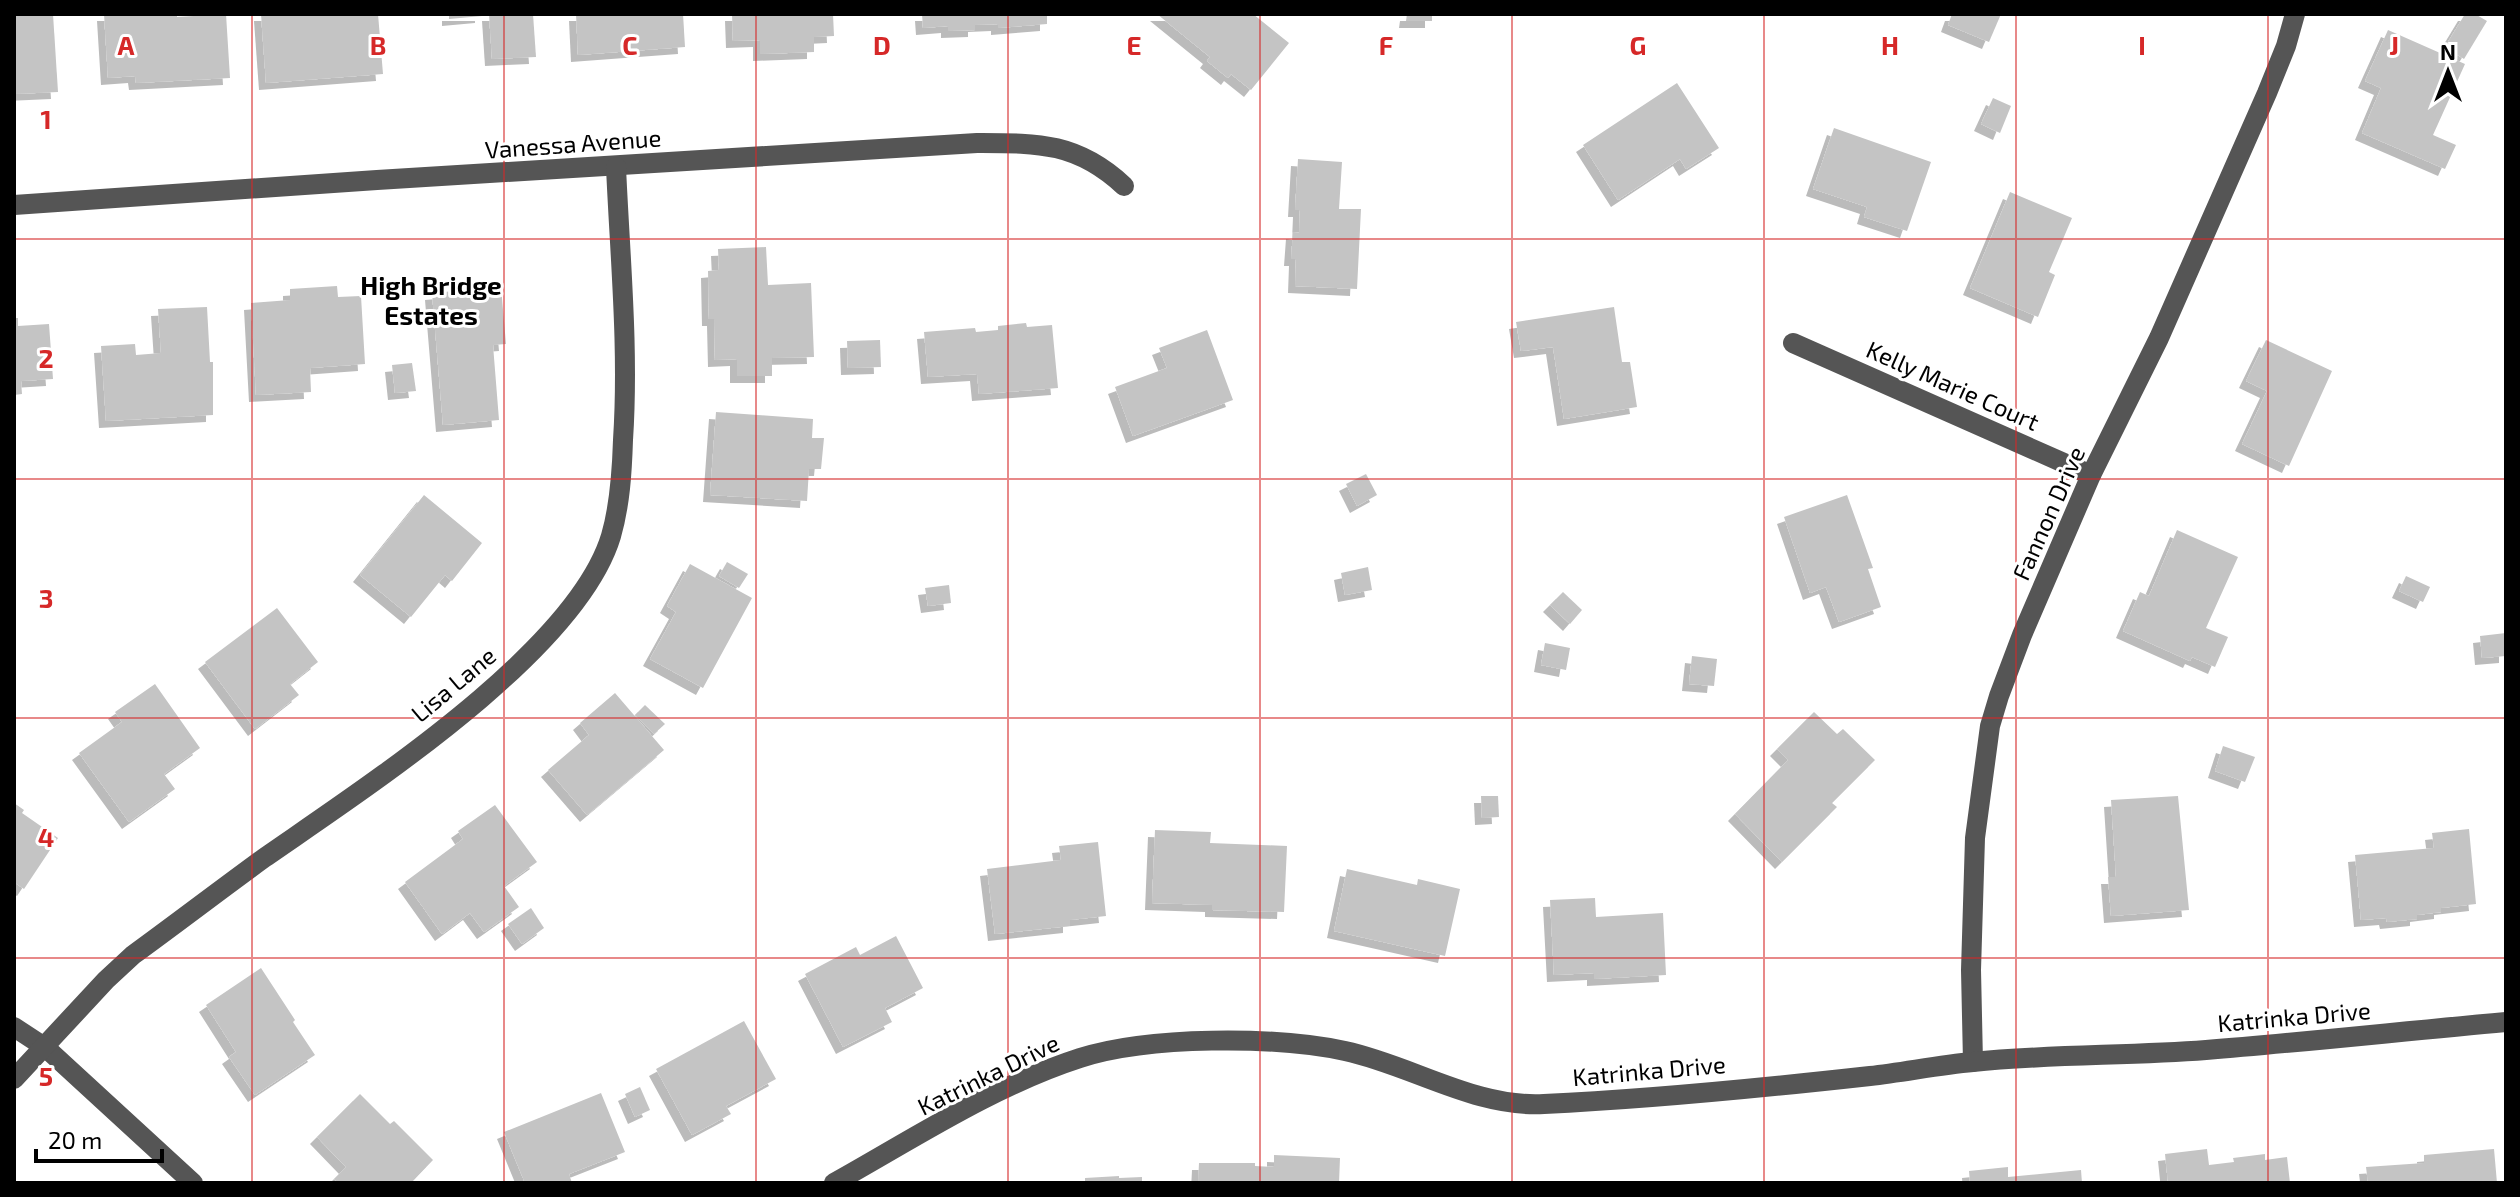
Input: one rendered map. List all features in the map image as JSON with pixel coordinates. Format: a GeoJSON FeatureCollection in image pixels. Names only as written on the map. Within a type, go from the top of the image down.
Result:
{"type":"FeatureCollection","features":[{"type":"Feature","properties":{"kind":"street","name":"Fannon Drive"},"geometry":{"type":"LineString","coordinates":[[1973,1062],[1971,970],[1975,838],[1990,726],[2022,635],[2091,475],[2159,338],[2262,106],[2295,14]]}},
{"type":"Feature","properties":{"kind":"street","name":"Vanessa Avenue"},"geometry":{"type":"LineString","coordinates":[[14,205],[823,152],[1013,143],[1044,145],[1090,159],[1124,186]]}},
{"type":"Feature","properties":{"kind":"street","name":"Lisa Lane"},"geometry":{"type":"LineString","coordinates":[[14,1079],[133,955],[350,798],[478,700],[539,644],[591,581],[611,537],[621,479],[625,366],[616,167]]}},
{"type":"Feature","properties":{"kind":"street","name":"Kelly Marie Court"},"geometry":{"type":"LineString","coordinates":[[1793,343],[2091,475]]}},
{"type":"Feature","properties":{"kind":"street","name":"Katrinka Drive"},"geometry":{"type":"LineString","coordinates":[[834,1183],[1022,1082],[1079,1058],[1160,1043],[1266,1041],[1344,1051],[1401,1066],[1482,1096],[1538,1105],[1872,1076],[1973,1062],[2202,1051],[2506,1022]]}},
{"type":"Feature","properties":{"kind":"street"},"geometry":{"type":"LineString","coordinates":[[14,1027],[46,1048],[193,1183]]}},
{"type":"Feature","properties":{"kind":"building"},"geometry":{"type":"Polygon","coordinates":[[[14,14],[53,14],[58,92],[14,94],[14,14]]]}},
{"type":"Feature","properties":{"kind":"building"},"geometry":{"type":"Polygon","coordinates":[[[104,14],[177,14],[177,17],[226,14],[230,78],[136,83],[135,76],[108,78],[104,14]]]}},
{"type":"Feature","properties":{"kind":"building"},"geometry":{"type":"Polygon","coordinates":[[[261,14],[378,14],[383,74],[266,83],[261,14]]]}},
{"type":"Feature","properties":{"kind":"building"},"geometry":{"type":"Polygon","coordinates":[[[449,14],[482,14],[482,16],[449,19],[449,14]]]}},
{"type":"Feature","properties":{"kind":"building"},"geometry":{"type":"Polygon","coordinates":[[[489,14],[533,14],[536,57],[492,59],[489,14]]]}},
{"type":"Feature","properties":{"kind":"building"},"geometry":{"type":"Polygon","coordinates":[[[576,14],[683,14],[685,47],[578,55],[576,14]]]}},
{"type":"Feature","properties":{"kind":"building"},"geometry":{"type":"Polygon","coordinates":[[[732,14],[833,14],[834,36],[814,37],[814,52],[760,54],[760,40],[733,41],[732,14]]]}},
{"type":"Feature","properties":{"kind":"building"},"geometry":{"type":"Polygon","coordinates":[[[922,14],[1047,14],[1047,24],[998,28],[998,24],[975,25],[975,30],[948,31],[948,26],[923,28],[922,14]]]}},
{"type":"Feature","properties":{"kind":"building"},"geometry":{"type":"Polygon","coordinates":[[[1157,14],[1253,14],[1289,43],[1251,90],[1231,74],[1228,78],[1207,61],[1210,57],[1157,14]]]}},
{"type":"Feature","properties":{"kind":"building"},"geometry":{"type":"Polygon","coordinates":[[[1407,14],[1432,14],[1432,21],[1406,21],[1407,14]]]}},
{"type":"Feature","properties":{"kind":"building"},"geometry":{"type":"Polygon","coordinates":[[[1952,14],[2001,14],[1989,42],[1948,25],[1952,14]]]}},
{"type":"Feature","properties":{"kind":"building"},"geometry":{"type":"Polygon","coordinates":[[[2465,14],[2475,14],[2487,21],[2464,59],[2445,47],[2465,14]]]}},
{"type":"Feature","properties":{"kind":"building"},"geometry":{"type":"Polygon","coordinates":[[[2388,30],[2465,64],[2433,135],[2456,145],[2445,169],[2362,133],[2381,88],[2365,81],[2388,30]]]}},
{"type":"Feature","properties":{"kind":"building"},"geometry":{"type":"Polygon","coordinates":[[[1677,83],[1719,148],[1686,169],[1680,159],[1618,200],[1583,145],[1677,83]]]}},
{"type":"Feature","properties":{"kind":"building"},"geometry":{"type":"Polygon","coordinates":[[[1993,98],[2011,106],[2000,133],[1981,124],[1993,98]]]}},
{"type":"Feature","properties":{"kind":"building"},"geometry":{"type":"Polygon","coordinates":[[[1834,128],[1931,162],[1907,231],[1864,217],[1867,207],[1813,189],[1834,128]]]}},
{"type":"Feature","properties":{"kind":"building"},"geometry":{"type":"Polygon","coordinates":[[[1298,159],[1342,162],[1339,209],[1361,209],[1357,289],[1295,286],[1296,259],[1291,259],[1293,232],[1299,233],[1300,210],[1295,210],[1298,159]]]}},
{"type":"Feature","properties":{"kind":"building"},"geometry":{"type":"Polygon","coordinates":[[[2010,192],[2072,218],[2049,272],[2055,275],[2038,317],[1970,288],[2010,192]]]}},
{"type":"Feature","properties":{"kind":"building"},"geometry":{"type":"Polygon","coordinates":[[[766,247],[768,285],[811,283],[814,357],[772,358],[772,376],[737,376],[737,359],[715,360],[714,319],[709,319],[708,271],[719,270],[718,249],[766,247]]]}},
{"type":"Feature","properties":{"kind":"building"},"geometry":{"type":"Polygon","coordinates":[[[337,286],[338,297],[361,296],[365,364],[310,368],[311,392],[256,395],[251,303],[290,300],[290,289],[337,286]]]}},
{"type":"Feature","properties":{"kind":"building"},"geometry":{"type":"Polygon","coordinates":[[[501,287],[506,344],[493,345],[499,420],[443,425],[432,293],[501,287]]]}},
{"type":"Feature","properties":{"kind":"building"},"geometry":{"type":"Polygon","coordinates":[[[207,307],[210,362],[213,362],[213,415],[106,421],[101,346],[135,344],[136,355],[161,353],[158,309],[207,307]]]}},
{"type":"Feature","properties":{"kind":"building"},"geometry":{"type":"Polygon","coordinates":[[[1614,307],[1622,362],[1630,362],[1637,407],[1564,419],[1553,347],[1521,351],[1516,322],[1614,307]]]}},
{"type":"Feature","properties":{"kind":"building"},"geometry":{"type":"Polygon","coordinates":[[[14,318],[18,318],[18,326],[49,324],[53,379],[21,381],[22,394],[14,395],[14,318]]]}},
{"type":"Feature","properties":{"kind":"building"},"geometry":{"type":"Polygon","coordinates":[[[1026,323],[1027,327],[1052,325],[1058,388],[979,394],[977,374],[928,377],[924,332],[975,328],[976,332],[1026,323]]]}},
{"type":"Feature","properties":{"kind":"building"},"geometry":{"type":"Polygon","coordinates":[[[1207,330],[1233,400],[1133,436],[1115,387],[1167,368],[1159,348],[1207,330]]]}},
{"type":"Feature","properties":{"kind":"building"},"geometry":{"type":"Polygon","coordinates":[[[880,340],[881,367],[848,368],[847,341],[880,340]]]}},
{"type":"Feature","properties":{"kind":"building"},"geometry":{"type":"Polygon","coordinates":[[[2266,340],[2332,371],[2289,466],[2242,444],[2267,391],[2246,381],[2266,340]]]}},
{"type":"Feature","properties":{"kind":"building"},"geometry":{"type":"Polygon","coordinates":[[[412,363],[416,391],[395,393],[392,365],[412,363]]]}},
{"type":"Feature","properties":{"kind":"building"},"geometry":{"type":"Polygon","coordinates":[[[716,412],[813,419],[812,438],[824,438],[821,469],[809,469],[807,501],[710,495],[716,412]]]}},
{"type":"Feature","properties":{"kind":"building"},"geometry":{"type":"Polygon","coordinates":[[[1366,474],[1377,495],[1357,506],[1346,484],[1366,474]]]}},
{"type":"Feature","properties":{"kind":"building"},"geometry":{"type":"Polygon","coordinates":[[[424,495],[482,543],[452,581],[445,575],[411,617],[360,575],[424,495]]]}},
{"type":"Feature","properties":{"kind":"building"},"geometry":{"type":"Polygon","coordinates":[[[1847,495],[1873,568],[1868,569],[1881,607],[1839,622],[1826,587],[1810,593],[1784,517],[1847,495]]]}},
{"type":"Feature","properties":{"kind":"building"},"geometry":{"type":"Polygon","coordinates":[[[2177,530],[2238,557],[2206,628],[2228,637],[2215,667],[2192,657],[2190,661],[2123,631],[2140,592],[2149,596],[2177,530]]]}},
{"type":"Feature","properties":{"kind":"building"},"geometry":{"type":"Polygon","coordinates":[[[727,562],[748,574],[739,588],[719,576],[727,562]]]}},
{"type":"Feature","properties":{"kind":"building"},"geometry":{"type":"Polygon","coordinates":[[[690,564],[752,598],[703,688],[650,659],[676,612],[667,606],[690,564]]]}},
{"type":"Feature","properties":{"kind":"building"},"geometry":{"type":"Polygon","coordinates":[[[1368,567],[1372,590],[1345,595],[1341,573],[1368,567]]]}},
{"type":"Feature","properties":{"kind":"building"},"geometry":{"type":"Polygon","coordinates":[[[2406,576],[2430,587],[2423,602],[2399,591],[2406,576]]]}},
{"type":"Feature","properties":{"kind":"building"},"geometry":{"type":"Polygon","coordinates":[[[949,585],[951,603],[928,606],[925,588],[949,585]]]}},
{"type":"Feature","properties":{"kind":"building"},"geometry":{"type":"Polygon","coordinates":[[[1563,592],[1582,610],[1570,624],[1550,605],[1563,592]]]}},
{"type":"Feature","properties":{"kind":"building"},"geometry":{"type":"Polygon","coordinates":[[[277,608],[318,662],[290,684],[299,695],[255,729],[205,662],[277,608]]]}},
{"type":"Feature","properties":{"kind":"building"},"geometry":{"type":"Polygon","coordinates":[[[2506,633],[2506,656],[2482,658],[2480,636],[2506,633]]]}},
{"type":"Feature","properties":{"kind":"building"},"geometry":{"type":"Polygon","coordinates":[[[1545,643],[1570,648],[1566,670],[1541,665],[1545,643]]]}},
{"type":"Feature","properties":{"kind":"building"},"geometry":{"type":"Polygon","coordinates":[[[1692,656],[1717,659],[1714,686],[1689,684],[1692,656]]]}},
{"type":"Feature","properties":{"kind":"building"},"geometry":{"type":"Polygon","coordinates":[[[155,684],[200,748],[164,774],[175,789],[129,822],[79,753],[122,722],[115,712],[155,684]]]}},
{"type":"Feature","properties":{"kind":"building"},"geometry":{"type":"Polygon","coordinates":[[[615,693],[664,750],[587,815],[548,770],[589,735],[580,723],[615,693]]]}},
{"type":"Feature","properties":{"kind":"building"},"geometry":{"type":"Polygon","coordinates":[[[645,705],[665,724],[654,734],[635,715],[645,705]]]}},
{"type":"Feature","properties":{"kind":"building"},"geometry":{"type":"Polygon","coordinates":[[[1814,712],[1837,734],[1843,729],[1875,760],[1832,803],[1837,807],[1782,862],[1735,814],[1788,760],[1777,749],[1814,712]]]}},
{"type":"Feature","properties":{"kind":"building"},"geometry":{"type":"Polygon","coordinates":[[[2223,746],[2255,757],[2245,782],[2215,771],[2223,746]]]}},
{"type":"Feature","properties":{"kind":"building"},"geometry":{"type":"Polygon","coordinates":[[[1481,796],[1498,796],[1499,817],[1482,818],[1481,796]]]}},
{"type":"Feature","properties":{"kind":"building"},"geometry":{"type":"Polygon","coordinates":[[[2178,796],[2189,910],[2111,916],[2108,877],[2116,877],[2111,800],[2178,796]]]}},
{"type":"Feature","properties":{"kind":"building"},"geometry":{"type":"Polygon","coordinates":[[[14,803],[24,810],[22,813],[58,838],[24,889],[14,882],[14,803]]]}},
{"type":"Feature","properties":{"kind":"building"},"geometry":{"type":"Polygon","coordinates":[[[495,805],[537,862],[504,886],[519,907],[484,932],[470,913],[442,934],[405,882],[463,839],[458,831],[495,805]]]}},
{"type":"Feature","properties":{"kind":"building"},"geometry":{"type":"Polygon","coordinates":[[[2469,829],[2476,904],[2441,908],[2441,912],[2417,915],[2417,919],[2387,922],[2386,918],[2361,920],[2355,855],[2434,848],[2432,833],[2469,829]]]}},
{"type":"Feature","properties":{"kind":"building"},"geometry":{"type":"Polygon","coordinates":[[[1155,830],[1211,832],[1210,843],[1287,846],[1284,912],[1212,910],[1212,905],[1152,903],[1155,830]]]}},
{"type":"Feature","properties":{"kind":"building"},"geometry":{"type":"Polygon","coordinates":[[[1098,842],[1106,916],[1070,920],[1070,926],[995,934],[987,869],[1061,860],[1059,846],[1098,842]]]}},
{"type":"Feature","properties":{"kind":"building"},"geometry":{"type":"Polygon","coordinates":[[[1347,869],[1417,885],[1418,879],[1460,889],[1445,956],[1334,931],[1347,869]]]}},
{"type":"Feature","properties":{"kind":"building"},"geometry":{"type":"Polygon","coordinates":[[[1595,898],[1596,917],[1663,913],[1666,975],[1594,979],[1594,973],[1554,975],[1550,900],[1595,898]]]}},
{"type":"Feature","properties":{"kind":"building"},"geometry":{"type":"Polygon","coordinates":[[[531,908],[544,928],[522,944],[508,924],[531,908]]]}},
{"type":"Feature","properties":{"kind":"building"},"geometry":{"type":"Polygon","coordinates":[[[896,936],[923,988],[885,1008],[892,1022],[843,1047],[805,974],[856,947],[860,955],[896,936]]]}},
{"type":"Feature","properties":{"kind":"building"},"geometry":{"type":"Polygon","coordinates":[[[261,968],[315,1055],[255,1095],[229,1057],[236,1052],[206,1005],[261,968]]]}},
{"type":"Feature","properties":{"kind":"building"},"geometry":{"type":"Polygon","coordinates":[[[744,1021],[776,1079],[726,1106],[731,1114],[692,1135],[656,1069],[744,1021]]]}},
{"type":"Feature","properties":{"kind":"building"},"geometry":{"type":"Polygon","coordinates":[[[640,1087],[650,1110],[635,1117],[625,1094],[640,1087]]]}},
{"type":"Feature","properties":{"kind":"building"},"geometry":{"type":"Polygon","coordinates":[[[601,1093],[625,1152],[569,1174],[572,1183],[525,1183],[504,1132],[601,1093]]]}},
{"type":"Feature","properties":{"kind":"building"},"geometry":{"type":"Polygon","coordinates":[[[360,1094],[390,1124],[394,1121],[433,1160],[411,1183],[339,1183],[334,1179],[346,1167],[317,1137],[360,1094]]]}},
{"type":"Feature","properties":{"kind":"building"},"geometry":{"type":"Polygon","coordinates":[[[2207,1149],[2209,1165],[2265,1154],[2265,1160],[2287,1157],[2290,1183],[2168,1183],[2165,1154],[2207,1149]]]}},
{"type":"Feature","properties":{"kind":"building"},"geometry":{"type":"Polygon","coordinates":[[[2494,1149],[2497,1183],[2368,1183],[2366,1167],[2424,1163],[2424,1155],[2494,1149]]]}},
{"type":"Feature","properties":{"kind":"building"},"geometry":{"type":"Polygon","coordinates":[[[1274,1155],[1340,1158],[1339,1183],[1198,1183],[1199,1163],[1255,1163],[1255,1166],[1274,1167],[1274,1155]]]}},
{"type":"Feature","properties":{"kind":"building"},"geometry":{"type":"Polygon","coordinates":[[[2008,1167],[2008,1177],[2081,1170],[2082,1183],[1970,1183],[1969,1171],[2008,1167]]]}},
{"type":"Feature","properties":{"kind":"building"},"geometry":{"type":"Polygon","coordinates":[[[1142,1177],[1142,1183],[1085,1183],[1085,1178],[1142,1177]]]}},
{"type":"Feature","properties":{"kind":"district","name":"High Bridge Estates"},"geometry":{"type":"Point","coordinates":[431,299]}}]}
